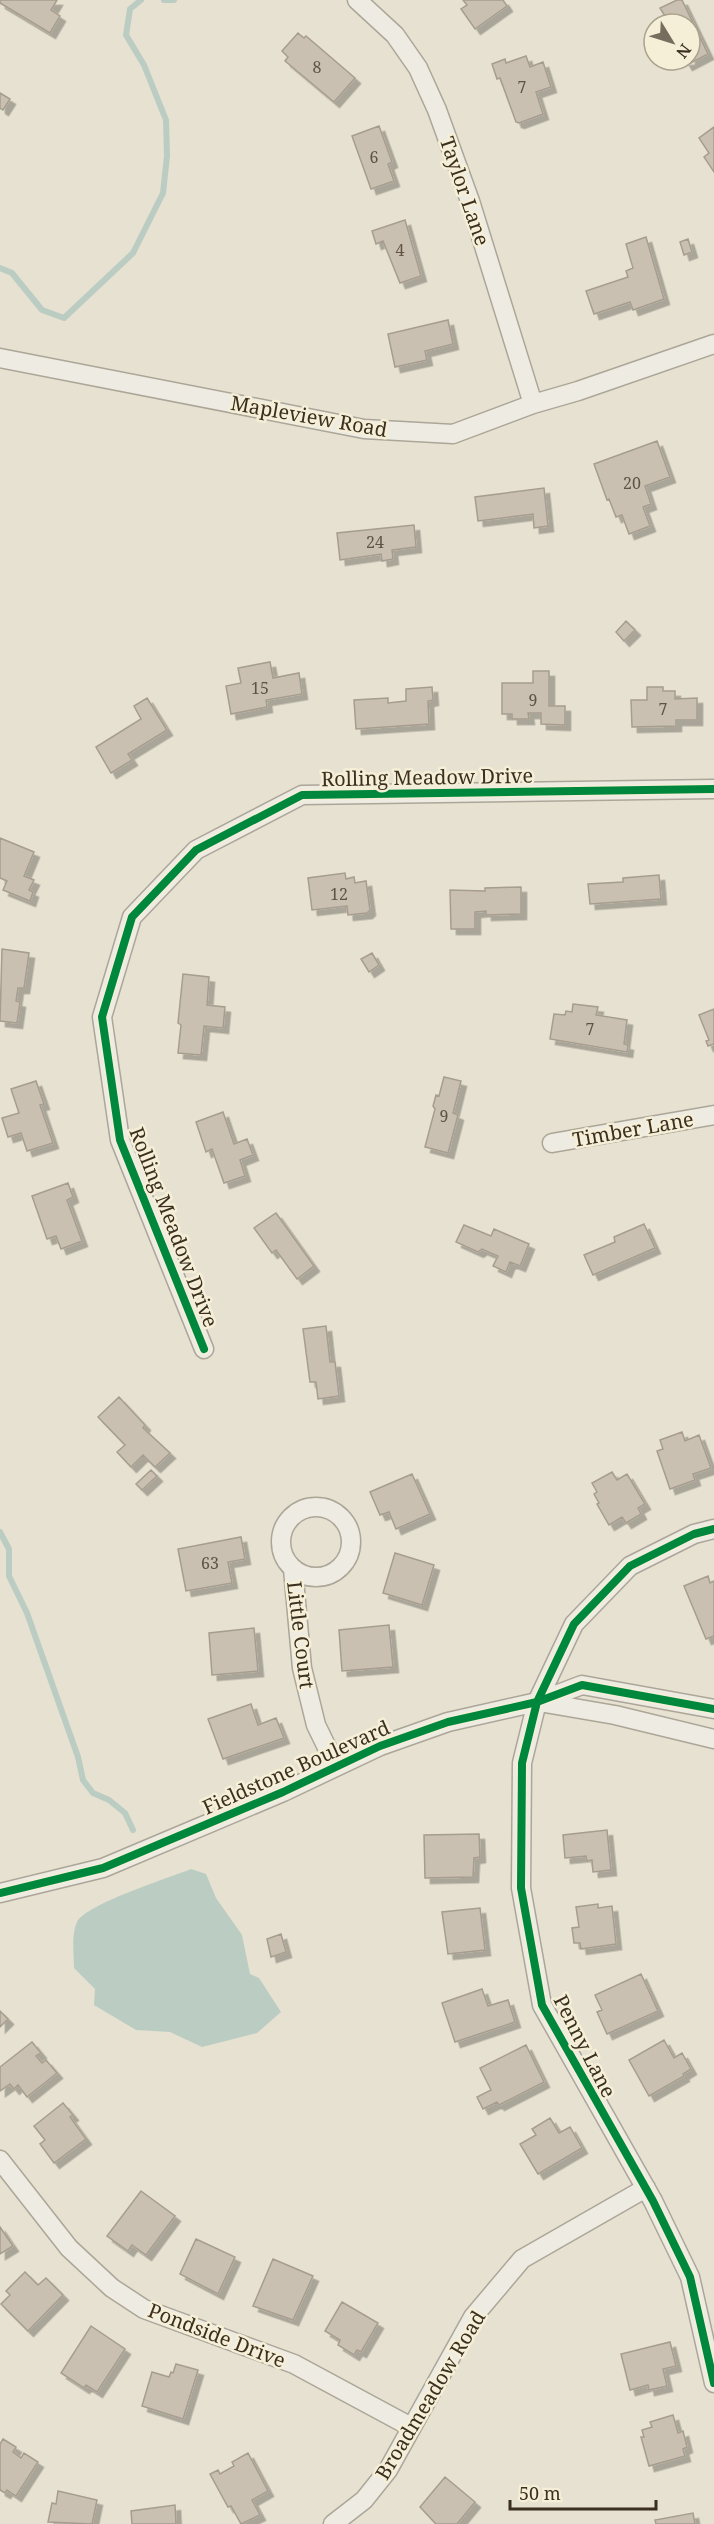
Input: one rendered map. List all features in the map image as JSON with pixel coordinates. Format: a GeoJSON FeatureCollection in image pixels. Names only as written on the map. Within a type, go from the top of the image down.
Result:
{"type":"FeatureCollection","features":[{"type":"Feature","properties":{"kind":"street","name":"Taylor Lane"},"geometry":{"type":"LineString","coordinates":[[357,0],[395,35],[418,68],[437,110],[470,201],[533,404]]}},
{"type":"Feature","properties":{"kind":"street","name":"Mapleview Road"},"geometry":{"type":"LineString","coordinates":[[0,358],[364,429],[453,434],[533,404],[578,391],[714,344]]}},
{"type":"Feature","properties":{"kind":"street","name":"Rolling Meadow Drive"},"geometry":{"type":"LineString","coordinates":[[204,1349],[120,1140],[102,1017],[132,916],[196,850],[302,795],[714,789]]}},
{"type":"Feature","properties":{"kind":"street","name":"Timber Lane"},"geometry":{"type":"LineString","coordinates":[[552,1143],[714,1115]]}},
{"type":"Feature","properties":{"kind":"street","name":"Penny Lane"},"geometry":{"type":"LineString","coordinates":[[714,1529],[694,1534],[630,1566],[574,1624],[537,1702],[522,1763],[521,1888],[542,2005],[646,2188],[690,2277],[714,2383]]}},
{"type":"Feature","properties":{"kind":"street","name":"Little Court"},"geometry":{"type":"LineString","coordinates":[[293,1569],[302,1668],[316,1725],[336,1766]]}},
{"type":"Feature","properties":{"kind":"street","name":"Fieldstone Boulevard"},"geometry":{"type":"LineString","coordinates":[[0,1893],[103,1869],[380,1746],[448,1722],[537,1702],[582,1686],[714,1708]]}},
{"type":"Feature","properties":{"kind":"street","name":"Fieldstone Boulevard"},"geometry":{"type":"LineString","coordinates":[[537,1702],[615,1715],[714,1739]]}},
{"type":"Feature","properties":{"kind":"street","name":"Pondside Drive"},"geometry":{"type":"LineString","coordinates":[[0,2160],[69,2248],[112,2288],[144,2309],[294,2364],[411,2427]]}},
{"type":"Feature","properties":{"kind":"street","name":"Broadmeadow Road"},"geometry":{"type":"LineString","coordinates":[[333,2524],[364,2500],[388,2470],[473,2317],[522,2259],[646,2188]]}},
{"type":"Feature","properties":{"kind":"shaded area"},"geometry":{"type":"Polygon","coordinates":[[[191,1869],[206,1874],[216,1898],[242,1935],[250,1974],[259,1978],[281,2012],[257,2033],[202,2047],[170,2032],[136,2030],[94,2005],[95,1989],[74,1968],[74,1933],[77,1922],[84,1915],[111,1900],[191,1869]]]}},
{"type":"Feature","properties":{"kind":"building"},"geometry":{"type":"Polygon","coordinates":[[[0,0],[57,0],[51,10],[60,16],[50,33],[0,3],[0,0]]]}},
{"type":"Feature","properties":{"kind":"building"},"geometry":{"type":"Polygon","coordinates":[[[463,0],[503,0],[507,6],[475,29],[461,9],[467,5],[463,0]]]}},
{"type":"Feature","properties":{"kind":"building"},"geometry":{"type":"Polygon","coordinates":[[[682,0],[688,12],[662,12],[660,8],[682,0]]]}},
{"type":"Feature","properties":{"kind":"building"},"geometry":{"type":"Polygon","coordinates":[[[298,33],[304,38],[306,36],[355,78],[334,102],[285,61],[288,57],[282,51],[298,33]]]}},
{"type":"Feature","properties":{"kind":"building"},"geometry":{"type":"Polygon","coordinates":[[[702,42],[708,54],[702,57],[702,42]]]}},
{"type":"Feature","properties":{"kind":"building"},"geometry":{"type":"Polygon","coordinates":[[[526,56],[530,67],[543,62],[551,87],[536,92],[543,114],[519,123],[516,122],[500,78],[497,79],[492,64],[505,59],[506,63],[526,56]]]}},
{"type":"Feature","properties":{"kind":"building"},"geometry":{"type":"Polygon","coordinates":[[[0,93],[10,99],[3,110],[0,108],[0,93]]]}},
{"type":"Feature","properties":{"kind":"building"},"geometry":{"type":"Polygon","coordinates":[[[379,126],[392,162],[388,164],[394,181],[371,189],[352,136],[379,126]]]}},
{"type":"Feature","properties":{"kind":"building"},"geometry":{"type":"Polygon","coordinates":[[[714,127],[714,172],[704,157],[709,153],[699,138],[714,127]]]}},
{"type":"Feature","properties":{"kind":"building"},"geometry":{"type":"Polygon","coordinates":[[[405,220],[421,276],[400,283],[383,241],[376,244],[372,231],[405,220]]]}},
{"type":"Feature","properties":{"kind":"building"},"geometry":{"type":"Polygon","coordinates":[[[646,237],[664,299],[633,310],[630,302],[594,314],[586,291],[628,277],[626,271],[633,268],[626,244],[646,237]]]}},
{"type":"Feature","properties":{"kind":"building"},"geometry":{"type":"Polygon","coordinates":[[[688,239],[692,252],[684,255],[680,242],[688,239]]]}},
{"type":"Feature","properties":{"kind":"building"},"geometry":{"type":"Polygon","coordinates":[[[448,320],[453,344],[425,351],[427,360],[395,367],[388,334],[448,320]]]}},
{"type":"Feature","properties":{"kind":"building"},"geometry":{"type":"Polygon","coordinates":[[[657,441],[670,477],[645,486],[651,504],[643,507],[650,526],[629,534],[622,515],[616,517],[609,499],[607,500],[594,464],[657,441]]]}},
{"type":"Feature","properties":{"kind":"building"},"geometry":{"type":"Polygon","coordinates":[[[544,488],[548,526],[534,528],[533,514],[478,521],[475,497],[544,488]]]}},
{"type":"Feature","properties":{"kind":"building"},"geometry":{"type":"Polygon","coordinates":[[[414,525],[416,547],[392,550],[393,559],[382,561],[381,554],[340,560],[337,533],[414,525]]]}},
{"type":"Feature","properties":{"kind":"building"},"geometry":{"type":"Polygon","coordinates":[[[626,621],[635,630],[624,641],[616,632],[626,621]]]}},
{"type":"Feature","properties":{"kind":"building"},"geometry":{"type":"Polygon","coordinates":[[[270,662],[273,678],[299,673],[302,694],[266,700],[267,707],[231,714],[226,686],[241,683],[238,668],[270,662]]]}},
{"type":"Feature","properties":{"kind":"building"},"geometry":{"type":"Polygon","coordinates":[[[533,671],[549,671],[549,706],[565,706],[565,725],[541,724],[541,713],[528,713],[529,719],[512,719],[512,714],[502,714],[502,683],[533,683],[533,671]]]}},
{"type":"Feature","properties":{"kind":"building"},"geometry":{"type":"Polygon","coordinates":[[[432,687],[433,700],[428,701],[429,724],[356,729],[354,700],[388,698],[388,703],[406,701],[406,689],[432,687]]]}},
{"type":"Feature","properties":{"kind":"building"},"geometry":{"type":"Polygon","coordinates":[[[647,687],[663,687],[663,691],[675,691],[675,699],[697,698],[697,720],[676,720],[676,726],[632,727],[631,700],[647,700],[647,687]]]}},
{"type":"Feature","properties":{"kind":"building"},"geometry":{"type":"Polygon","coordinates":[[[147,698],[167,730],[128,754],[132,760],[111,773],[96,747],[141,719],[134,706],[147,698]]]}},
{"type":"Feature","properties":{"kind":"building"},"geometry":{"type":"Polygon","coordinates":[[[0,838],[34,852],[24,876],[34,880],[29,890],[33,892],[30,901],[3,890],[7,881],[0,878],[0,838]]]}},
{"type":"Feature","properties":{"kind":"building"},"geometry":{"type":"Polygon","coordinates":[[[345,873],[346,879],[354,877],[355,883],[366,881],[370,910],[367,913],[348,915],[347,906],[312,910],[308,878],[345,873]]]}},
{"type":"Feature","properties":{"kind":"building"},"geometry":{"type":"Polygon","coordinates":[[[659,875],[661,899],[590,904],[588,884],[623,882],[623,878],[659,875]]]}},
{"type":"Feature","properties":{"kind":"building"},"geometry":{"type":"Polygon","coordinates":[[[521,887],[521,914],[486,915],[486,911],[475,912],[475,929],[451,929],[450,890],[485,891],[485,888],[521,887]]]}},
{"type":"Feature","properties":{"kind":"building"},"geometry":{"type":"Polygon","coordinates":[[[2,949],[29,953],[24,988],[18,988],[16,1001],[20,1002],[17,1023],[0,1021],[2,949]]]}},
{"type":"Feature","properties":{"kind":"building"},"geometry":{"type":"Polygon","coordinates":[[[372,953],[379,965],[369,972],[361,959],[372,953]]]}},
{"type":"Feature","properties":{"kind":"building"},"geometry":{"type":"Polygon","coordinates":[[[183,974],[209,977],[207,1005],[225,1007],[223,1028],[204,1026],[201,1055],[178,1053],[181,1025],[178,1023],[183,974]]]}},
{"type":"Feature","properties":{"kind":"building"},"geometry":{"type":"Polygon","coordinates":[[[573,1004],[598,1007],[596,1015],[627,1020],[624,1044],[628,1045],[627,1052],[550,1039],[554,1014],[565,1015],[566,1011],[572,1012],[573,1004]]]}},
{"type":"Feature","properties":{"kind":"building"},"geometry":{"type":"Polygon","coordinates":[[[714,1009],[714,1044],[708,1046],[706,1041],[709,1040],[699,1015],[714,1009]]]}},
{"type":"Feature","properties":{"kind":"building"},"geometry":{"type":"Polygon","coordinates":[[[444,1077],[461,1081],[453,1113],[458,1115],[448,1153],[425,1147],[435,1109],[433,1106],[436,1095],[439,1096],[444,1077]]]}},
{"type":"Feature","properties":{"kind":"building"},"geometry":{"type":"Polygon","coordinates":[[[36,1081],[44,1104],[40,1105],[53,1143],[27,1151],[21,1133],[8,1137],[2,1118],[19,1113],[11,1089],[36,1081]]]}},
{"type":"Feature","properties":{"kind":"building"},"geometry":{"type":"Polygon","coordinates":[[[223,1112],[234,1144],[247,1139],[253,1155],[240,1160],[245,1176],[224,1183],[212,1149],[206,1152],[196,1122],[223,1112]]]}},
{"type":"Feature","properties":{"kind":"building"},"geometry":{"type":"Polygon","coordinates":[[[68,1183],[73,1197],[67,1200],[82,1241],[61,1249],[56,1236],[47,1239],[32,1196],[68,1183]]]}},
{"type":"Feature","properties":{"kind":"building"},"geometry":{"type":"Polygon","coordinates":[[[276,1213],[314,1266],[297,1279],[276,1250],[272,1253],[254,1228],[276,1213]]]}},
{"type":"Feature","properties":{"kind":"building"},"geometry":{"type":"Polygon","coordinates":[[[644,1224],[655,1248],[593,1275],[584,1255],[615,1242],[614,1237],[644,1224]]]}},
{"type":"Feature","properties":{"kind":"building"},"geometry":{"type":"Polygon","coordinates":[[[464,1225],[491,1236],[494,1229],[529,1244],[520,1266],[510,1262],[506,1272],[493,1266],[498,1256],[482,1249],[478,1252],[456,1242],[464,1225]]]}},
{"type":"Feature","properties":{"kind":"building"},"geometry":{"type":"Polygon","coordinates":[[[326,1326],[330,1362],[335,1362],[339,1396],[318,1399],[316,1382],[310,1382],[303,1329],[326,1326]]]}},
{"type":"Feature","properties":{"kind":"building"},"geometry":{"type":"Polygon","coordinates":[[[119,1397],[145,1425],[143,1428],[170,1453],[155,1467],[143,1455],[131,1467],[117,1452],[125,1445],[98,1417],[119,1397]]]}},
{"type":"Feature","properties":{"kind":"building"},"geometry":{"type":"Polygon","coordinates":[[[682,1432],[685,1441],[699,1435],[711,1468],[693,1474],[695,1480],[670,1489],[657,1451],[663,1449],[660,1440],[682,1432]]]}},
{"type":"Feature","properties":{"kind":"building"},"geometry":{"type":"Polygon","coordinates":[[[151,1470],[157,1476],[142,1490],[136,1484],[151,1470]]]}},
{"type":"Feature","properties":{"kind":"building"},"geometry":{"type":"Polygon","coordinates":[[[612,1472],[617,1480],[627,1474],[645,1504],[638,1508],[641,1514],[626,1523],[622,1517],[609,1525],[597,1504],[599,1503],[594,1494],[597,1492],[592,1483],[612,1472]]]}},
{"type":"Feature","properties":{"kind":"building"},"geometry":{"type":"Polygon","coordinates":[[[412,1474],[430,1514],[396,1529],[389,1512],[380,1515],[370,1492],[412,1474]]]}},
{"type":"Feature","properties":{"kind":"building"},"geometry":{"type":"Polygon","coordinates":[[[241,1537],[245,1559],[228,1562],[232,1583],[186,1591],[178,1549],[241,1537]]]}},
{"type":"Feature","properties":{"kind":"building"},"geometry":{"type":"Polygon","coordinates":[[[395,1553],[434,1565],[422,1605],[383,1593],[395,1553]]]}},
{"type":"Feature","properties":{"kind":"building"},"geometry":{"type":"Polygon","coordinates":[[[708,1576],[710,1583],[714,1581],[714,1636],[706,1639],[684,1586],[708,1576]]]}},
{"type":"Feature","properties":{"kind":"building"},"geometry":{"type":"Polygon","coordinates":[[[389,1625],[393,1667],[342,1671],[339,1630],[389,1625]]]}},
{"type":"Feature","properties":{"kind":"building"},"geometry":{"type":"Polygon","coordinates":[[[254,1628],[258,1671],[212,1675],[209,1633],[254,1628]]]}},
{"type":"Feature","properties":{"kind":"building"},"geometry":{"type":"Polygon","coordinates":[[[251,1704],[258,1725],[276,1718],[284,1738],[223,1759],[208,1719],[251,1704]]]}},
{"type":"Feature","properties":{"kind":"building"},"geometry":{"type":"Polygon","coordinates":[[[607,1830],[611,1870],[593,1872],[592,1860],[587,1861],[586,1856],[565,1858],[563,1835],[607,1830]]]}},
{"type":"Feature","properties":{"kind":"building"},"geometry":{"type":"Polygon","coordinates":[[[479,1834],[480,1857],[474,1858],[473,1877],[425,1878],[424,1835],[479,1834]]]}},
{"type":"Feature","properties":{"kind":"building"},"geometry":{"type":"Polygon","coordinates":[[[598,1904],[598,1908],[612,1906],[616,1944],[581,1949],[580,1943],[574,1943],[572,1928],[579,1927],[576,1907],[598,1904]]]}},
{"type":"Feature","properties":{"kind":"building"},"geometry":{"type":"Polygon","coordinates":[[[480,1908],[485,1950],[448,1954],[442,1912],[480,1908]]]}},
{"type":"Feature","properties":{"kind":"building"},"geometry":{"type":"Polygon","coordinates":[[[281,1934],[286,1952],[271,1957],[267,1939],[281,1934]]]}},
{"type":"Feature","properties":{"kind":"building"},"geometry":{"type":"Polygon","coordinates":[[[641,1974],[658,2011],[607,2034],[597,2012],[602,2010],[595,1995],[641,1974]]]}},
{"type":"Feature","properties":{"kind":"building"},"geometry":{"type":"Polygon","coordinates":[[[482,1989],[488,2006],[508,2000],[515,2022],[455,2042],[442,2003],[482,1989]]]}},
{"type":"Feature","properties":{"kind":"building"},"geometry":{"type":"Polygon","coordinates":[[[0,2011],[8,2019],[0,2027],[0,2011]]]}},
{"type":"Feature","properties":{"kind":"building"},"geometry":{"type":"Polygon","coordinates":[[[664,2040],[674,2058],[682,2053],[691,2069],[683,2074],[684,2076],[649,2096],[629,2060],[664,2040]]]}},
{"type":"Feature","properties":{"kind":"building"},"geometry":{"type":"Polygon","coordinates":[[[32,2042],[41,2053],[36,2056],[42,2063],[46,2060],[57,2073],[27,2097],[18,2085],[14,2089],[10,2084],[0,2091],[0,2067],[32,2042]]]}},
{"type":"Feature","properties":{"kind":"building"},"geometry":{"type":"Polygon","coordinates":[[[526,2045],[544,2082],[499,2105],[497,2102],[483,2109],[477,2097],[491,2090],[480,2068],[526,2045]]]}},
{"type":"Feature","properties":{"kind":"building"},"geometry":{"type":"Polygon","coordinates":[[[63,2103],[73,2115],[70,2117],[86,2139],[54,2163],[40,2144],[45,2140],[34,2126],[63,2103]]]}},
{"type":"Feature","properties":{"kind":"building"},"geometry":{"type":"Polygon","coordinates":[[[550,2118],[559,2133],[570,2127],[582,2148],[538,2174],[520,2144],[536,2135],[532,2129],[550,2118]]]}},
{"type":"Feature","properties":{"kind":"building"},"geometry":{"type":"Polygon","coordinates":[[[141,2191],[175,2216],[146,2255],[132,2245],[128,2251],[107,2236],[141,2191]]]}},
{"type":"Feature","properties":{"kind":"building"},"geometry":{"type":"Polygon","coordinates":[[[0,2227],[13,2246],[0,2254],[0,2227]]]}},
{"type":"Feature","properties":{"kind":"building"},"geometry":{"type":"Polygon","coordinates":[[[196,2239],[235,2257],[218,2294],[180,2274],[196,2239]]]}},
{"type":"Feature","properties":{"kind":"building"},"geometry":{"type":"Polygon","coordinates":[[[273,2259],[313,2276],[293,2320],[253,2306],[273,2259]]]}},
{"type":"Feature","properties":{"kind":"building"},"geometry":{"type":"Polygon","coordinates":[[[25,2272],[38,2285],[46,2278],[63,2295],[28,2331],[1,2304],[10,2295],[6,2291],[25,2272]]]}},
{"type":"Feature","properties":{"kind":"building"},"geometry":{"type":"Polygon","coordinates":[[[342,2302],[378,2323],[361,2352],[357,2350],[354,2355],[338,2345],[340,2340],[325,2331],[342,2302]]]}},
{"type":"Feature","properties":{"kind":"building"},"geometry":{"type":"Polygon","coordinates":[[[91,2326],[125,2349],[97,2392],[86,2385],[84,2388],[61,2373],[91,2326]]]}},
{"type":"Feature","properties":{"kind":"building"},"geometry":{"type":"Polygon","coordinates":[[[670,2342],[676,2366],[663,2369],[667,2386],[649,2390],[648,2385],[630,2390],[621,2354],[670,2342]]]}},
{"type":"Feature","properties":{"kind":"building"},"geometry":{"type":"Polygon","coordinates":[[[176,2364],[198,2370],[183,2419],[142,2406],[152,2372],[169,2377],[176,2364]]]}},
{"type":"Feature","properties":{"kind":"building"},"geometry":{"type":"Polygon","coordinates":[[[673,2415],[678,2433],[683,2431],[687,2447],[683,2449],[685,2456],[649,2466],[641,2437],[644,2437],[642,2430],[652,2427],[650,2422],[673,2415]]]}},
{"type":"Feature","properties":{"kind":"building"},"geometry":{"type":"Polygon","coordinates":[[[3,2439],[16,2447],[13,2452],[21,2458],[24,2453],[38,2462],[16,2496],[7,2490],[5,2493],[0,2490],[0,2444],[3,2439]]]}},
{"type":"Feature","properties":{"kind":"building"},"geometry":{"type":"Polygon","coordinates":[[[248,2453],[268,2491],[252,2500],[260,2515],[241,2524],[231,2506],[228,2507],[210,2474],[218,2470],[220,2474],[234,2466],[232,2462],[248,2453]]]}},
{"type":"Feature","properties":{"kind":"building"},"geometry":{"type":"Polygon","coordinates":[[[445,2477],[475,2502],[457,2524],[436,2524],[420,2507],[445,2477]]]}},
{"type":"Feature","properties":{"kind":"building"},"geometry":{"type":"Polygon","coordinates":[[[58,2491],[97,2500],[92,2524],[48,2522],[52,2503],[56,2504],[58,2491]]]}},
{"type":"Feature","properties":{"kind":"building"},"geometry":{"type":"Polygon","coordinates":[[[175,2505],[176,2524],[132,2524],[131,2511],[175,2505]]]}},
{"type":"Feature","properties":{"kind":"building"},"geometry":{"type":"Polygon","coordinates":[[[693,2513],[695,2524],[656,2524],[655,2520],[693,2513]]]}},
{"type":"Feature","properties":{"kind":"waterway"},"geometry":{"type":"LineString","coordinates":[[0,268],[12,273],[42,310],[64,318],[133,253],[163,193],[167,156],[166,120],[144,65],[126,35],[130,9],[141,0]]}},
{"type":"Feature","properties":{"kind":"waterway"},"geometry":{"type":"LineString","coordinates":[[164,0],[174,0]]}},
{"type":"Feature","properties":{"kind":"waterway"},"geometry":{"type":"LineString","coordinates":[[0,1532],[9,1549],[9,1576],[27,1613],[78,1757],[83,1780],[93,1793],[109,1800],[125,1813],[133,1830]]}},
{"type":"Feature","properties":{"kind":"cycle path"},"geometry":{"type":"LineString","coordinates":[[204,1349],[120,1140],[102,1017],[132,917],[196,850],[302,795],[714,789]]}},
{"type":"Feature","properties":{"kind":"cycle path"},"geometry":{"type":"LineString","coordinates":[[714,1529],[694,1534],[630,1566],[574,1624],[537,1702],[522,1763],[521,1888],[542,2005],[653,2201],[690,2277],[714,2383]]}},
{"type":"Feature","properties":{"kind":"cycle path"},"geometry":{"type":"LineString","coordinates":[[0,1893],[103,1868],[283,1792],[380,1746],[448,1722],[537,1702],[582,1685],[714,1709]]}}]}
